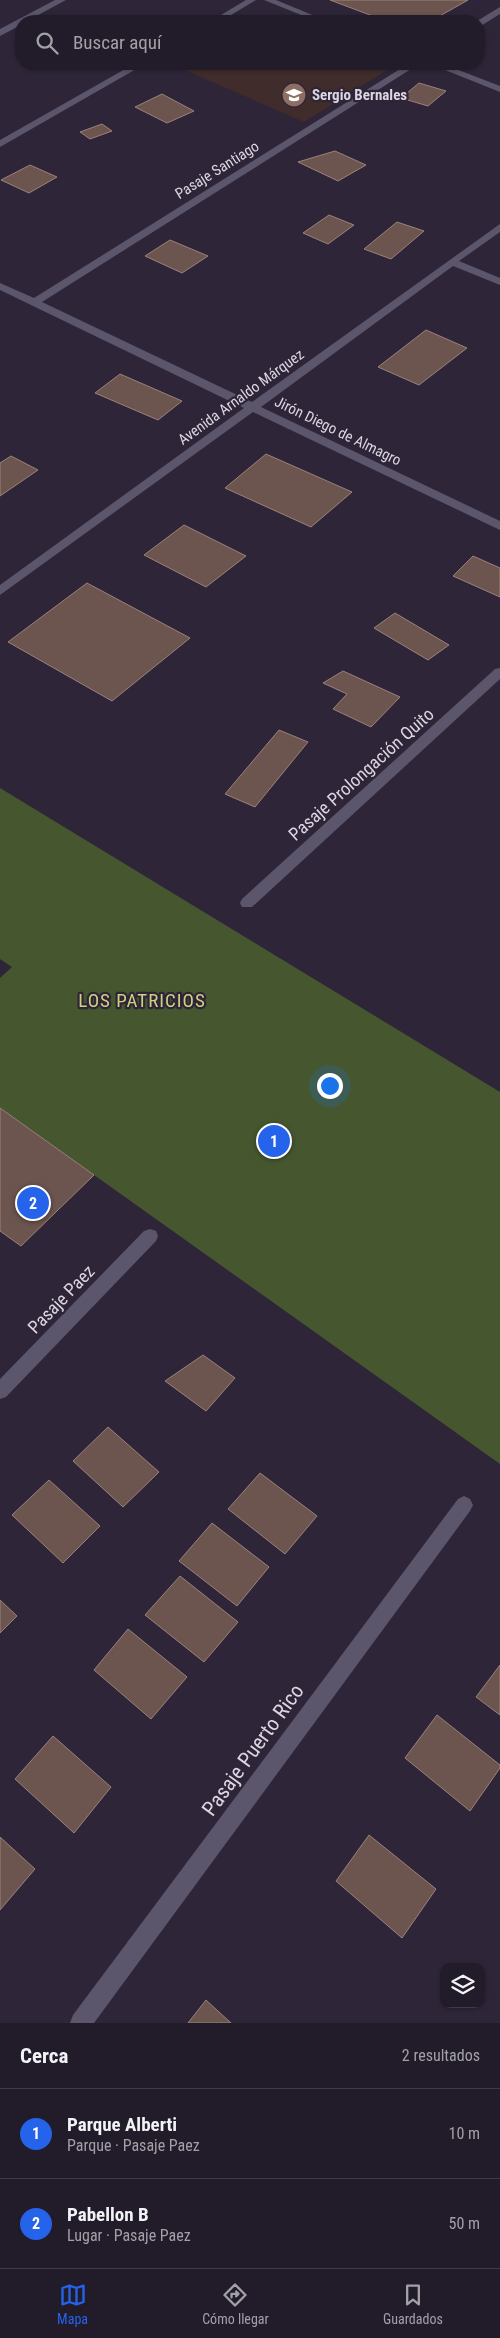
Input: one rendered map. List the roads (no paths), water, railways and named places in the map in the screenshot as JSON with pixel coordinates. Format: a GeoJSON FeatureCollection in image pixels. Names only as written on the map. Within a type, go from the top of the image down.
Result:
{"type":"FeatureCollection","features":[{"type":"Feature","properties":{"kind":"street"},"geometry":{"type":"LineString","coordinates":[[33,15],[62,0]]}},
{"type":"Feature","properties":{"kind":"street"},"geometry":{"type":"LineString","coordinates":[[226,15],[252,0]]}},
{"type":"Feature","properties":{"kind":"street"},"geometry":{"type":"LineString","coordinates":[[268,0],[308,15]]}},
{"type":"Feature","properties":{"kind":"street"},"geometry":{"type":"LineString","coordinates":[[485,20],[500,10]]}},
{"type":"Feature","properties":{"kind":"street"},"geometry":{"type":"LineString","coordinates":[[0,33],[15,24]]}},
{"type":"Feature","properties":{"kind":"street"},"geometry":{"type":"LineString","coordinates":[[0,144],[130,70]]}},
{"type":"Feature","properties":{"kind":"street","name":"Pasaje Santiago"},"geometry":{"type":"LineString","coordinates":[[35,302],[404,70]]}},
{"type":"Feature","properties":{"kind":"street"},"geometry":{"type":"LineString","coordinates":[[451,70],[500,89]]}},
{"type":"Feature","properties":{"kind":"street","name":"Avenida Arnaldo Márquez"},"geometry":{"type":"LineString","coordinates":[[0,591],[500,227]]}},
{"type":"Feature","properties":{"kind":"street"},"geometry":{"type":"LineString","coordinates":[[452,262],[500,282]]}},
{"type":"Feature","properties":{"kind":"street","name":"Jirón Diego de Almagro"},"geometry":{"type":"LineString","coordinates":[[0,286],[500,526]]}},
{"type":"Feature","properties":{"kind":"street","name":"Pasaje Prolongación Quito"},"geometry":{"type":"LineString","coordinates":[[247,903],[500,672]]}},
{"type":"Feature","properties":{"kind":"street","name":"Pasaje Paez"},"geometry":{"type":"LineString","coordinates":[[0,1391],[150,1236]]}},
{"type":"Feature","properties":{"kind":"street","name":"Pasaje Puerto Rico"},"geometry":{"type":"LineString","coordinates":[[81,2023],[464,1505]]}},
{"type":"Feature","properties":{"kind":"place","name":"Sergio Bernales"},"geometry":{"type":"Point","coordinates":[294,95]}},
{"type":"Feature","properties":{"kind":"place","name":"Parque Alberti"},"geometry":{"type":"Point","coordinates":[274,1141]}},
{"type":"Feature","properties":{"kind":"place","name":"Pabellon B"},"geometry":{"type":"Point","coordinates":[33,1203]}},
{"type":"Feature","properties":{"kind":"district","name":"LOS PATRICIOS"},"geometry":{"type":"Point","coordinates":[142,1000]}}]}
